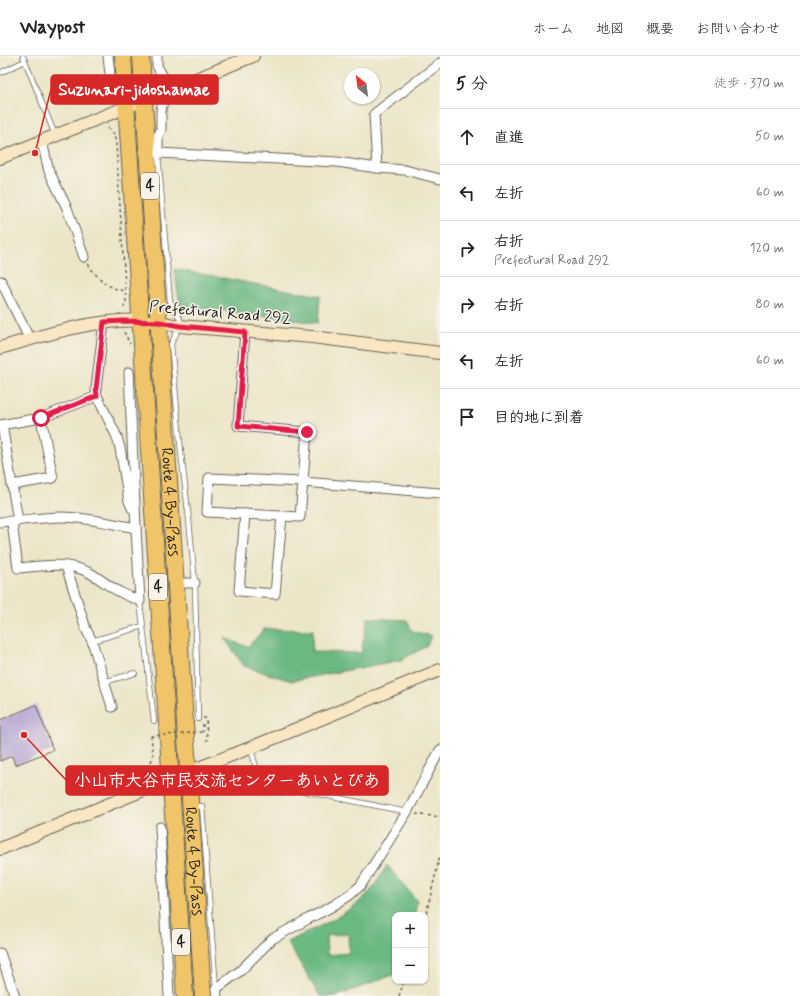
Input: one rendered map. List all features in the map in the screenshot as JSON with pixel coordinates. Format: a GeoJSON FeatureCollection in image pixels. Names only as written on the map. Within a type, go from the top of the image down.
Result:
{"type":"FeatureCollection","features":[{"type":"Feature","properties":{"kind":"highway","name":"Route 4 By-Pass"},"geometry":{"type":"LineString","coordinates":[[123,56],[185,996]]}},
{"type":"Feature","properties":{"kind":"highway","name":"Route 4 By-Pass"},"geometry":{"type":"LineString","coordinates":[[141,56],[189,771],[190,808],[212,994]]}},
{"type":"Feature","properties":{"kind":"street"},"geometry":{"type":"LineString","coordinates":[[108,56],[112,92]]}},
{"type":"Feature","properties":{"kind":"street"},"geometry":{"type":"LineString","coordinates":[[157,56],[157,66],[163,77],[165,91],[161,111],[161,130],[158,136],[158,153],[337,162],[377,168],[405,170],[440,179]]}},
{"type":"Feature","properties":{"kind":"street"},"geometry":{"type":"LineString","coordinates":[[0,158],[253,56]]}},
{"type":"Feature","properties":{"kind":"street"},"geometry":{"type":"LineString","coordinates":[[377,168],[374,114],[440,63]]}},
{"type":"Feature","properties":{"kind":"street"},"geometry":{"type":"LineString","coordinates":[[42,142],[49,171],[67,208],[84,257]]}},
{"type":"Feature","properties":{"kind":"street"},"geometry":{"type":"LineString","coordinates":[[0,281],[30,340]]}},
{"type":"Feature","properties":{"kind":"street"},"geometry":{"type":"LineString","coordinates":[[104,322],[96,389],[97,396],[117,437],[129,501],[135,513]]}},
{"type":"Feature","properties":{"kind":"street","name":"Prefectural Road 292"},"geometry":{"type":"LineString","coordinates":[[0,348],[74,328],[104,322],[159,322],[180,326],[312,338],[440,353]]}},
{"type":"Feature","properties":{"kind":"street"},"geometry":{"type":"LineString","coordinates":[[245,332],[238,426],[307,432],[303,482],[300,517],[207,512],[208,478],[303,482],[440,493]]}},
{"type":"Feature","properties":{"kind":"street"},"geometry":{"type":"LineString","coordinates":[[97,396],[41,418],[1,425],[12,485],[18,568],[51,565],[66,566],[87,572],[104,581],[119,592],[140,601],[129,372]]}},
{"type":"Feature","properties":{"kind":"street"},"geometry":{"type":"LineString","coordinates":[[12,485],[53,478],[41,418]]}},
{"type":"Feature","properties":{"kind":"street"},"geometry":{"type":"LineString","coordinates":[[245,514],[239,591],[275,594],[282,516]]}},
{"type":"Feature","properties":{"kind":"street"},"geometry":{"type":"LineString","coordinates":[[0,522],[64,517],[136,528]]}},
{"type":"Feature","properties":{"kind":"street"},"geometry":{"type":"LineString","coordinates":[[66,566],[86,630],[92,641],[112,707]]}},
{"type":"Feature","properties":{"kind":"street"},"geometry":{"type":"LineString","coordinates":[[185,583],[195,583]]}},
{"type":"Feature","properties":{"kind":"street"},"geometry":{"type":"LineString","coordinates":[[139,587],[150,586]]}},
{"type":"Feature","properties":{"kind":"street"},"geometry":{"type":"LineString","coordinates":[[0,849],[440,670]]}},
{"type":"Feature","properties":{"kind":"street"},"geometry":{"type":"LineString","coordinates":[[212,994],[240,971],[272,939],[308,918],[331,907],[350,895],[361,885],[407,812],[440,750]]}},
{"type":"Feature","properties":{"kind":"street"},"geometry":{"type":"LineString","coordinates":[[160,827],[169,996]]}},
{"type":"Feature","properties":{"kind":"street"},"geometry":{"type":"LineString","coordinates":[[1,958],[15,996]]}},
{"type":"Feature","properties":{"kind":"lane"},"geometry":{"type":"LineString","coordinates":[[0,73],[24,58],[55,136]]}},
{"type":"Feature","properties":{"kind":"lane"},"geometry":{"type":"LineString","coordinates":[[158,153],[170,301],[180,319],[180,326],[172,344],[181,452],[195,583],[198,719]]}},
{"type":"Feature","properties":{"kind":"lane"},"geometry":{"type":"LineString","coordinates":[[140,601],[154,721]]}},
{"type":"Feature","properties":{"kind":"lane"},"geometry":{"type":"LineString","coordinates":[[92,641],[143,626]]}},
{"type":"Feature","properties":{"kind":"lane"},"geometry":{"type":"LineString","coordinates":[[104,682],[136,673]]}},
{"type":"Feature","properties":{"kind":"lane"},"geometry":{"type":"LineString","coordinates":[[250,748],[260,782],[407,812]]}},
{"type":"Feature","properties":{"kind":"path"},"geometry":{"type":"LineString","coordinates":[[108,128],[114,134],[116,144],[126,301],[123,310]]}},
{"type":"Feature","properties":{"kind":"path"},"geometry":{"type":"LineString","coordinates":[[84,257],[92,270],[102,281],[116,290],[125,291]]}},
{"type":"Feature","properties":{"kind":"path"},"geometry":{"type":"LineString","coordinates":[[124,332],[130,344]]}},
{"type":"Feature","properties":{"kind":"path"},"geometry":{"type":"LineString","coordinates":[[150,768],[153,753],[151,736],[204,732],[203,718],[206,718],[207,741]]}},
{"type":"Feature","properties":{"kind":"path"},"geometry":{"type":"LineString","coordinates":[[407,812],[440,818]]}},
{"type":"Feature","properties":{"kind":"path"},"geometry":{"type":"LineString","coordinates":[[427,912],[440,855]]}},
{"type":"Feature","properties":{"kind":"path"},"geometry":{"type":"LineString","coordinates":[[399,996],[403,984]]}},
{"type":"Feature","properties":{"kind":"green space"},"geometry":{"type":"Polygon","coordinates":[[[174,269],[320,296],[318,323],[180,305],[174,269]]]}},
{"type":"Feature","properties":{"kind":"green space"},"geometry":{"type":"Polygon","coordinates":[[[368,618],[407,620],[412,631],[431,636],[427,646],[401,660],[291,681],[244,666],[224,638],[248,647],[264,629],[313,630],[312,652],[361,653],[368,618]]]}},
{"type":"Feature","properties":{"kind":"green space"},"geometry":{"type":"Polygon","coordinates":[[[387,865],[417,901],[415,912],[392,912],[392,975],[337,996],[320,996],[287,942],[344,913],[364,898],[387,865]],[[348,933],[326,936],[327,955],[349,953],[348,933]]]}},
{"type":"Feature","properties":{"kind":"building"},"geometry":{"type":"Polygon","coordinates":[[[36,705],[53,750],[15,765],[12,756],[0,761],[0,720],[36,705]]]}},
{"type":"Feature","properties":{"kind":"place","name":"Suzunari-jidoshamae"},"geometry":{"type":"Point","coordinates":[35,153]}},
{"type":"Feature","properties":{"kind":"place","name":"小山市大谷市民交流センターあいとぴあ"},"geometry":{"type":"Point","coordinates":[24,735]}},
{"type":"Feature","properties":{"kind":"route"},"geometry":{"type":"LineString","coordinates":[[41,418],[97,396],[96,389],[104,322],[159,322],[180,326],[245,332],[238,426],[307,432]]}}]}
